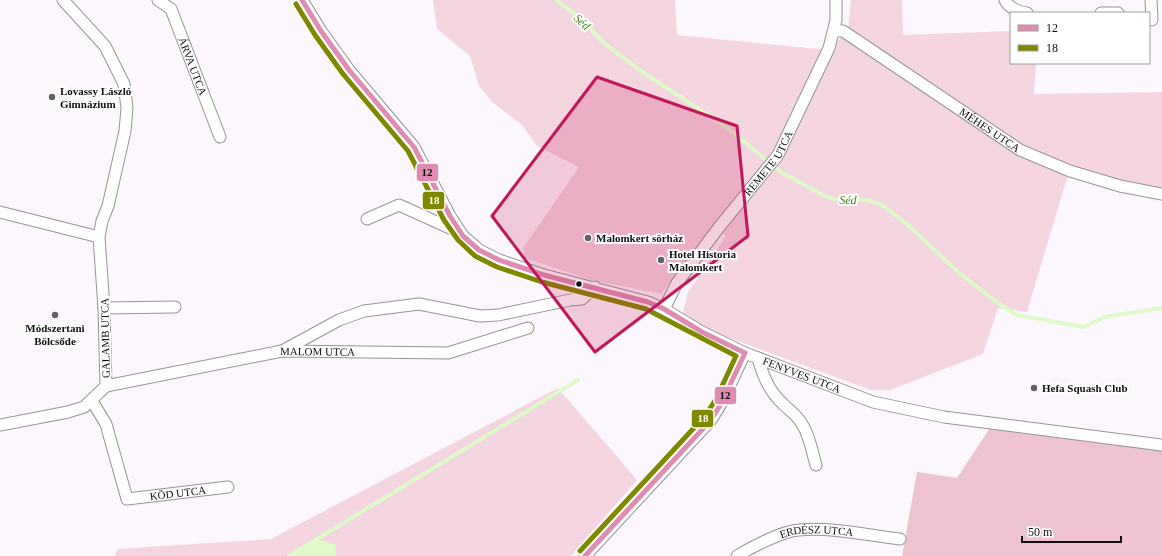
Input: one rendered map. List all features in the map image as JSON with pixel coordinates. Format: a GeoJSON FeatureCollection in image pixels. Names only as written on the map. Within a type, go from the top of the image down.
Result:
{"type":"FeatureCollection","features":[{"type":"Feature","properties":{"kind":"street","name":"GALAMB UTCA"},"geometry":{"type":"LineString","coordinates":[[0,425],[68,412],[84,407],[106,386],[104,308],[99,237],[102,221],[108,206],[125,131],[127,108],[126,96],[124,84],[104,46],[63,0]]}},
{"type":"Feature","properties":{"kind":"street","name":"ÁRVA UTCA"},"geometry":{"type":"LineString","coordinates":[[158,0],[171,9],[220,137]]}},
{"type":"Feature","properties":{"kind":"street","name":"FENYVES UTCA"},"geometry":{"type":"LineString","coordinates":[[302,0],[321,31],[349,70],[414,147],[461,234],[479,250],[499,260],[544,275],[595,287],[664,309],[702,332],[745,353],[873,402],[944,417],[1162,445]]}},
{"type":"Feature","properties":{"kind":"street","name":"REMETE UTCA"},"geometry":{"type":"LineString","coordinates":[[664,309],[677,283],[720,226],[778,155],[829,48],[834,31],[836,0]]}},
{"type":"Feature","properties":{"kind":"street"},"geometry":{"type":"LineString","coordinates":[[1005,0],[1007,4],[1022,12]]}},
{"type":"Feature","properties":{"kind":"street"},"geometry":{"type":"LineString","coordinates":[[1151,0],[1154,21]]}},
{"type":"Feature","properties":{"kind":"street","name":"MÉHES UTCA"},"geometry":{"type":"LineString","coordinates":[[834,31],[843,31],[1020,150],[1070,172],[1120,186],[1162,194]]}},
{"type":"Feature","properties":{"kind":"street"},"geometry":{"type":"LineString","coordinates":[[367,219],[399,205],[461,234]]}},
{"type":"Feature","properties":{"kind":"street"},"geometry":{"type":"LineString","coordinates":[[0,212],[99,237]]}},
{"type":"Feature","properties":{"kind":"street"},"geometry":{"type":"LineString","coordinates":[[282,351],[339,320],[364,311],[419,304],[480,316],[582,299],[595,287]]}},
{"type":"Feature","properties":{"kind":"street"},"geometry":{"type":"LineString","coordinates":[[104,308],[175,307]]}},
{"type":"Feature","properties":{"kind":"street","name":"MALOM UTCA"},"geometry":{"type":"LineString","coordinates":[[106,386],[282,351],[448,353],[528,328]]}},
{"type":"Feature","properties":{"kind":"street"},"geometry":{"type":"LineString","coordinates":[[585,556],[711,420],[722,402],[745,353]]}},
{"type":"Feature","properties":{"kind":"street"},"geometry":{"type":"LineString","coordinates":[[758,358],[763,378],[773,393],[783,404],[794,412],[809,437],[816,465]]}},
{"type":"Feature","properties":{"kind":"street","name":"KÖD UTCA"},"geometry":{"type":"LineString","coordinates":[[92,401],[106,424],[127,499],[228,487]]}},
{"type":"Feature","properties":{"kind":"street","name":"ERDÉSZ UTCA"},"geometry":{"type":"LineString","coordinates":[[737,556],[755,545],[797,530],[821,530],[900,539]]}},
{"type":"Feature","properties":{"kind":"highlighted area"},"geometry":{"type":"Polygon","coordinates":[[[597,77],[737,126],[748,236],[595,352],[492,216],[597,77]]]}},
{"type":"Feature","properties":{"kind":"shaded area"},"geometry":{"type":"Polygon","coordinates":[[[433,0],[675,0],[677,35],[827,50],[848,32],[851,0],[902,0],[903,35],[1010,31],[1010,64],[1036,64],[1034,94],[1162,92],[1162,194],[1068,175],[1027,312],[998,308],[983,354],[890,390],[871,390],[713,332],[683,312],[688,292],[726,236],[713,225],[661,294],[591,280],[525,258],[523,248],[579,167],[537,146],[522,125],[492,102],[479,86],[470,56],[437,29],[433,0]]]}},
{"type":"Feature","properties":{"kind":"shaded area"},"geometry":{"type":"Polygon","coordinates":[[[558,388],[637,480],[571,556],[114,556],[118,549],[271,539],[558,388]]]}},
{"type":"Feature","properties":{"kind":"shaded area"},"geometry":{"type":"Polygon","coordinates":[[[990,428],[1052,430],[1162,451],[1162,556],[902,556],[917,472],[957,478],[990,428]]]}},
{"type":"Feature","properties":{"kind":"shaded area"},"geometry":{"type":"Polygon","coordinates":[[[315,539],[335,544],[336,556],[289,556],[315,539]]]}},
{"type":"Feature","properties":{"kind":"waterway","name":"Séd"},"geometry":{"type":"LineString","coordinates":[[556,0],[580,18],[605,44],[641,71],[725,126],[781,172],[833,199],[867,200],[882,205],[908,225],[958,272],[999,304],[1017,315],[1083,327],[1105,317],[1162,308]]}},
{"type":"Feature","properties":{"kind":"waterway"},"geometry":{"type":"LineString","coordinates":[[289,556],[578,380]]}},
{"type":"Feature","properties":{"kind":"transit line","name":"12"},"geometry":{"type":"LineString","coordinates":[[302,0],[321,31],[349,70],[414,147],[450,216],[463,236],[479,250],[499,260],[544,275],[648,302],[664,309],[702,332],[745,353],[722,402],[711,420],[585,556]]}},
{"type":"Feature","properties":{"kind":"transit line","name":"18"},"geometry":{"type":"LineString","coordinates":[[296,4],[315,35],[343,74],[408,151],[444,220],[458,240],[475,256],[497,267],[542,282],[646,309],[736,356],[716,399],[705,416],[580,551]]}},
{"type":"Feature","properties":{"kind":"place","name":"Lovassy László Gimnázium"},"geometry":{"type":"Point","coordinates":[52,97]}},
{"type":"Feature","properties":{"kind":"place","name":"Malomkert sörház"},"geometry":{"type":"Point","coordinates":[588,238]}},
{"type":"Feature","properties":{"kind":"place","name":"Hotel Historia Malomkert"},"geometry":{"type":"Point","coordinates":[661,260]}},
{"type":"Feature","properties":{"kind":"place","name":"Módszertani Bölcsőde"},"geometry":{"type":"Point","coordinates":[55,315]}},
{"type":"Feature","properties":{"kind":"place","name":"Hefa Squash Club"},"geometry":{"type":"Point","coordinates":[1034,388]}}]}
